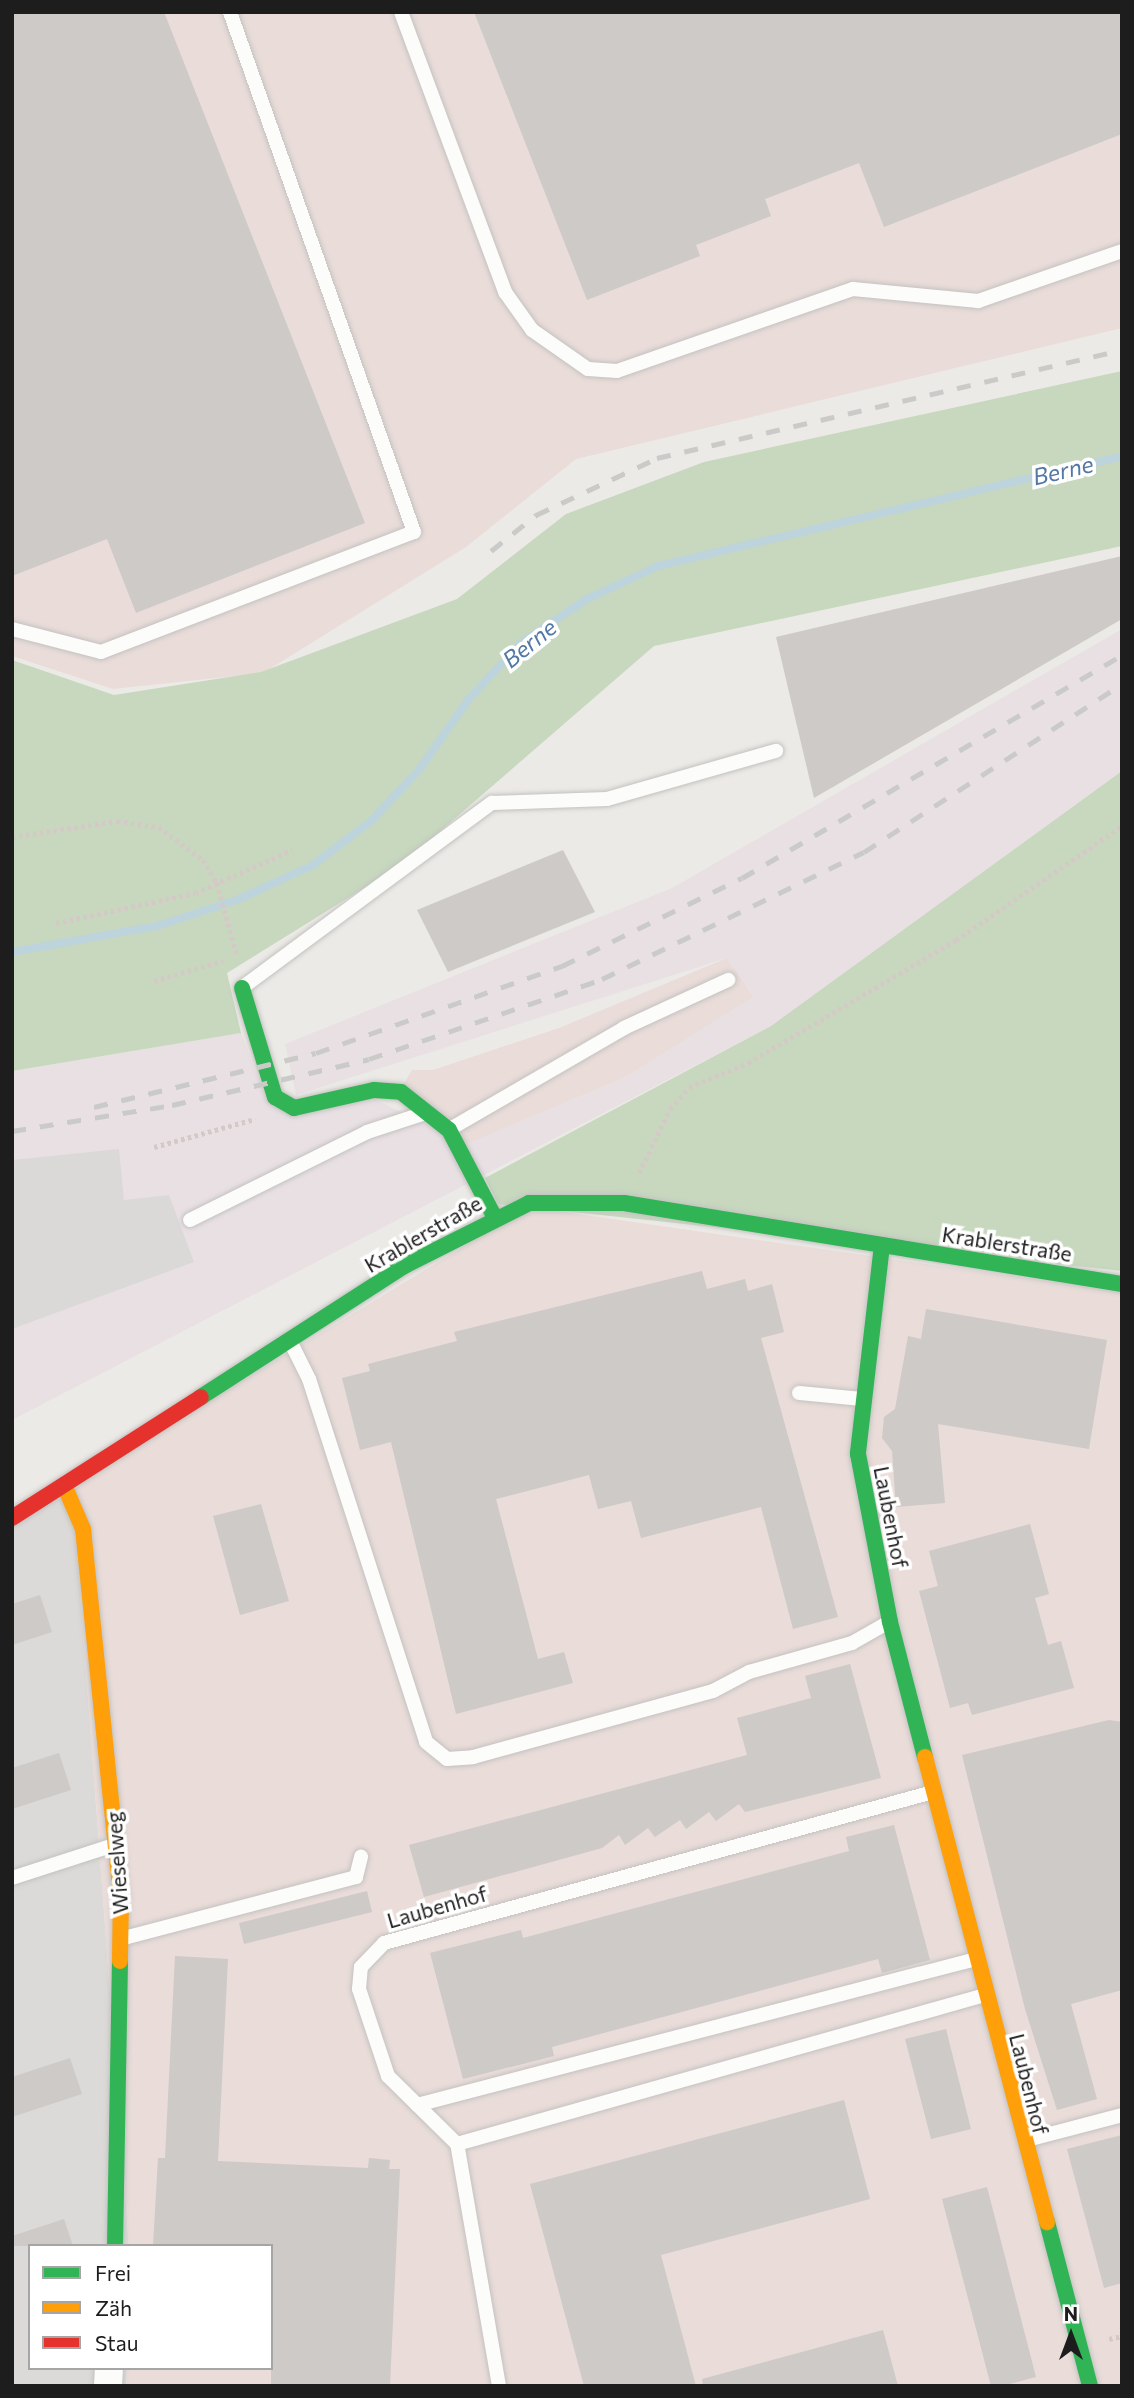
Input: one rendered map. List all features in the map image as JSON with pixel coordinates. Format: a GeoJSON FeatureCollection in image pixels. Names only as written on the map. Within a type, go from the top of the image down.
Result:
{"type":"FeatureCollection","features":[{"type":"Feature","properties":{"kind":"street"},"geometry":{"type":"LineString","coordinates":[[242,988],[275,1097],[294,1108],[374,1090],[401,1091],[430,1111],[449,1130],[494,1216]]}},
{"type":"Feature","properties":{"kind":"street","name":"Krablerstraße"},"geometry":{"type":"LineString","coordinates":[[12,1518],[290,1341],[494,1216],[529,1203],[608,1201],[1122,1284]]}},
{"type":"Feature","properties":{"kind":"street","name":"Laubenhof"},"geometry":{"type":"LineString","coordinates":[[882,1244],[858,1454],[890,1622],[1022,2142],[1090,2386]]}},
{"type":"Feature","properties":{"kind":"street","name":"Wieselweg"},"geometry":{"type":"LineString","coordinates":[[64,1485],[83,1529],[117,1843],[122,1938],[114,2244]]}},
{"type":"Feature","properties":{"kind":"lane"},"geometry":{"type":"LineString","coordinates":[[12,629],[101,652],[414,532],[230,12]]}},
{"type":"Feature","properties":{"kind":"lane"},"geometry":{"type":"LineString","coordinates":[[401,12],[505,292],[532,330],[561,354],[588,369],[617,371],[853,289],[978,301],[1122,251]]}},
{"type":"Feature","properties":{"kind":"lane"},"geometry":{"type":"LineString","coordinates":[[242,988],[492,803],[607,799],[776,751]]}},
{"type":"Feature","properties":{"kind":"lane"},"geometry":{"type":"LineString","coordinates":[[449,1130],[624,1028],[728,980]]}},
{"type":"Feature","properties":{"kind":"lane"},"geometry":{"type":"LineString","coordinates":[[190,1220],[367,1132],[430,1111]]}},
{"type":"Feature","properties":{"kind":"lane"},"geometry":{"type":"LineString","coordinates":[[290,1341],[313,1392],[426,1742],[447,1759],[473,1757],[713,1691],[749,1672],[852,1643],[890,1622]]}},
{"type":"Feature","properties":{"kind":"lane"},"geometry":{"type":"LineString","coordinates":[[799,1392],[864,1399]]}},
{"type":"Feature","properties":{"kind":"lane","name":"Laubenhof"},"geometry":{"type":"LineString","coordinates":[[457,2144],[388,2076],[359,1989],[361,1967],[384,1943],[933,1792]]}},
{"type":"Feature","properties":{"kind":"lane"},"geometry":{"type":"LineString","coordinates":[[12,1878],[117,1843]]}},
{"type":"Feature","properties":{"kind":"lane"},"geometry":{"type":"LineString","coordinates":[[122,1938],[356,1877],[361,1857]]}},
{"type":"Feature","properties":{"kind":"lane"},"geometry":{"type":"LineString","coordinates":[[417,2105],[976,1959]]}},
{"type":"Feature","properties":{"kind":"lane"},"geometry":{"type":"LineString","coordinates":[[499,2386],[457,2144],[985,1996]]}},
{"type":"Feature","properties":{"kind":"lane"},"geometry":{"type":"LineString","coordinates":[[1022,2142],[1122,2115]]}},
{"type":"Feature","properties":{"kind":"path"},"geometry":{"type":"LineString","coordinates":[[12,837],[139,821],[185,843],[217,883],[230,930]]}},
{"type":"Feature","properties":{"kind":"path"},"geometry":{"type":"LineString","coordinates":[[608,1201],[634,1182],[670,1110],[689,1087],[748,1063],[956,940],[1122,826]]}},
{"type":"Feature","properties":{"kind":"path"},"geometry":{"type":"LineString","coordinates":[[56,923],[217,883],[292,850]]}},
{"type":"Feature","properties":{"kind":"path"},"geometry":{"type":"LineString","coordinates":[[154,981],[215,964]]}},
{"type":"Feature","properties":{"kind":"path"},"geometry":{"type":"LineString","coordinates":[[154,1147],[253,1119]]}},
{"type":"Feature","properties":{"kind":"shaded area"},"geometry":{"type":"Polygon","coordinates":[[[12,12],[1122,12],[1122,328],[576,459],[466,547],[263,673],[113,689],[12,656],[12,12]]]}},
{"type":"Feature","properties":{"kind":"shaded area"},"geometry":{"type":"Polygon","coordinates":[[[1122,629],[1122,771],[771,1026],[12,1420],[12,1071],[241,1033],[266,1100],[372,1098],[467,1144],[624,1078],[754,996],[727,958],[296,1095],[285,1044],[672,888],[1122,629]]]}},
{"type":"Feature","properties":{"kind":"shaded area"},"geometry":{"type":"Polygon","coordinates":[[[727,958],[754,997],[624,1078],[467,1144],[403,1085],[412,1070],[433,1070],[559,1028],[727,958]]]}},
{"type":"Feature","properties":{"kind":"shaded area"},"geometry":{"type":"Polygon","coordinates":[[[119,1149],[124,1200],[169,1195],[194,1262],[12,1329],[12,1160],[119,1149]]]}},
{"type":"Feature","properties":{"kind":"shaded area"},"geometry":{"type":"Polygon","coordinates":[[[529,1207],[1122,1292],[1122,2386],[126,2386],[127,2370],[273,2370],[273,2244],[129,2244],[72,1484],[529,1207]]]}},
{"type":"Feature","properties":{"kind":"shaded area"},"geometry":{"type":"Polygon","coordinates":[[[72,1484],[129,2244],[28,2244],[28,2370],[127,2370],[126,2386],[12,2386],[12,1522],[72,1484]]]}},
{"type":"Feature","properties":{"kind":"green space"},"geometry":{"type":"Polygon","coordinates":[[[1122,371],[1122,546],[654,646],[401,865],[227,973],[241,1033],[12,1071],[12,660],[114,695],[261,672],[457,599],[566,514],[704,462],[1122,371]]]}},
{"type":"Feature","properties":{"kind":"green space"},"geometry":{"type":"Polygon","coordinates":[[[1122,771],[1122,1271],[498,1204],[485,1178],[771,1026],[1122,771]]]}},
{"type":"Feature","properties":{"kind":"building"},"geometry":{"type":"Polygon","coordinates":[[[12,12],[164,12],[365,523],[136,613],[107,539],[12,576],[12,12]]]}},
{"type":"Feature","properties":{"kind":"building"},"geometry":{"type":"Polygon","coordinates":[[[474,12],[1122,12],[1122,134],[884,227],[859,163],[765,199],[771,216],[696,245],[700,256],[587,300],[474,12]]]}},
{"type":"Feature","properties":{"kind":"building"},"geometry":{"type":"Polygon","coordinates":[[[1122,556],[1122,619],[814,798],[776,637],[1122,556]]]}},
{"type":"Feature","properties":{"kind":"building"},"geometry":{"type":"Polygon","coordinates":[[[563,850],[595,912],[448,972],[417,910],[563,850]]]}},
{"type":"Feature","properties":{"kind":"building"},"geometry":{"type":"Polygon","coordinates":[[[702,1271],[707,1289],[745,1279],[748,1291],[772,1284],[784,1332],[761,1338],[838,1617],[793,1629],[761,1507],[641,1538],[631,1501],[598,1509],[589,1475],[496,1499],[538,1659],[564,1652],[573,1683],[456,1714],[391,1442],[360,1450],[342,1378],[370,1371],[368,1364],[457,1341],[454,1332],[702,1271]]]}},
{"type":"Feature","properties":{"kind":"building"},"geometry":{"type":"Polygon","coordinates":[[[926,1309],[1107,1340],[1089,1449],[938,1424],[945,1503],[896,1507],[892,1451],[882,1438],[884,1417],[895,1409],[908,1336],[921,1339],[926,1309]]]}},
{"type":"Feature","properties":{"kind":"building"},"geometry":{"type":"Polygon","coordinates":[[[261,1504],[289,1601],[240,1615],[213,1516],[261,1504]]]}},
{"type":"Feature","properties":{"kind":"building"},"geometry":{"type":"Polygon","coordinates":[[[1030,1524],[1049,1594],[1035,1598],[1048,1645],[1061,1641],[1074,1688],[972,1715],[968,1703],[950,1708],[919,1591],[938,1586],[929,1551],[1030,1524]]]}},
{"type":"Feature","properties":{"kind":"building"},"geometry":{"type":"Polygon","coordinates":[[[40,1595],[52,1632],[12,1645],[12,1604],[40,1595]]]}},
{"type":"Feature","properties":{"kind":"building"},"geometry":{"type":"Polygon","coordinates":[[[850,1664],[881,1778],[745,1812],[739,1804],[716,1821],[709,1812],[686,1829],[680,1820],[655,1837],[648,1828],[625,1845],[619,1835],[602,1848],[424,1897],[409,1845],[747,1755],[737,1718],[811,1698],[805,1676],[850,1664]]]}},
{"type":"Feature","properties":{"kind":"building"},"geometry":{"type":"Polygon","coordinates":[[[1109,1720],[1122,1722],[1122,1990],[1071,2004],[1097,2099],[1057,2110],[1025,2009],[962,1755],[1109,1720]]]}},
{"type":"Feature","properties":{"kind":"building"},"geometry":{"type":"Polygon","coordinates":[[[59,1753],[71,1790],[12,1809],[12,1768],[59,1753]]]}},
{"type":"Feature","properties":{"kind":"building"},"geometry":{"type":"Polygon","coordinates":[[[894,1825],[930,1960],[882,1973],[878,1959],[552,2047],[554,2056],[463,2079],[430,1953],[521,1930],[523,1938],[849,1851],[846,1837],[894,1825]]]}},
{"type":"Feature","properties":{"kind":"building"},"geometry":{"type":"Polygon","coordinates":[[[367,1891],[372,1912],[244,1944],[239,1923],[367,1891]]]}},
{"type":"Feature","properties":{"kind":"building"},"geometry":{"type":"Polygon","coordinates":[[[175,1956],[228,1959],[218,2161],[368,2168],[369,2158],[390,2160],[389,2169],[400,2169],[390,2386],[271,2386],[273,2244],[153,2244],[158,2158],[165,2158],[175,1956]]]}},
{"type":"Feature","properties":{"kind":"building"},"geometry":{"type":"Polygon","coordinates":[[[946,2029],[971,2129],[931,2139],[905,2039],[946,2029]]]}},
{"type":"Feature","properties":{"kind":"building"},"geometry":{"type":"Polygon","coordinates":[[[70,2058],[82,2094],[12,2117],[12,2077],[70,2058]]]}},
{"type":"Feature","properties":{"kind":"building"},"geometry":{"type":"Polygon","coordinates":[[[844,2100],[870,2199],[661,2255],[696,2386],[584,2386],[530,2184],[844,2100]]]}},
{"type":"Feature","properties":{"kind":"building"},"geometry":{"type":"Polygon","coordinates":[[[1122,2135],[1122,2283],[1104,2288],[1067,2149],[1122,2135]]]}},
{"type":"Feature","properties":{"kind":"building"},"geometry":{"type":"Polygon","coordinates":[[[987,2187],[1036,2377],[1002,2386],[991,2386],[942,2199],[987,2187]]]}},
{"type":"Feature","properties":{"kind":"building"},"geometry":{"type":"Polygon","coordinates":[[[64,2219],[72,2244],[12,2246],[12,2236],[64,2219]]]}},
{"type":"Feature","properties":{"kind":"building"},"geometry":{"type":"Polygon","coordinates":[[[883,2330],[898,2386],[703,2386],[702,2379],[883,2330]]]}},
{"type":"Feature","properties":{"kind":"waterway","name":"Berne"},"geometry":{"type":"LineString","coordinates":[[12,952],[157,926],[237,900],[313,865],[371,821],[419,770],[468,700],[522,642],[587,599],[658,566],[1122,456]]}},
{"type":"Feature","properties":{"kind":"railway"},"geometry":{"type":"LineString","coordinates":[[491,551],[536,515],[657,458],[1122,350]]}},
{"type":"Feature","properties":{"kind":"railway"},"geometry":{"type":"LineString","coordinates":[[94,1107],[316,1053],[562,966],[742,878],[1122,655]]}},
{"type":"Feature","properties":{"kind":"railway"},"geometry":{"type":"LineString","coordinates":[[12,1131],[172,1105],[369,1059],[602,979],[864,852],[1122,684]]}},
{"type":"Feature","properties":{"kind":"traffic: fast"},"geometry":{"type":"LineString","coordinates":[[242,988],[275,1097],[294,1108],[374,1090],[401,1092],[449,1130],[494,1216]]}},
{"type":"Feature","properties":{"kind":"traffic: fast"},"geometry":{"type":"LineString","coordinates":[[201,1397],[404,1266],[529,1203],[624,1203],[1122,1284]]}},
{"type":"Feature","properties":{"kind":"traffic: fast"},"geometry":{"type":"LineString","coordinates":[[882,1245],[858,1454],[890,1622],[925,1757]]}},
{"type":"Feature","properties":{"kind":"traffic: fast"},"geometry":{"type":"LineString","coordinates":[[115,2244],[120,1961]]}},
{"type":"Feature","properties":{"kind":"traffic: fast"},"geometry":{"type":"LineString","coordinates":[[1047,2222],[1090,2386]]}},
{"type":"Feature","properties":{"kind":"traffic: slow"},"geometry":{"type":"LineString","coordinates":[[64,1485],[83,1529],[121,1894],[120,1961]]}},
{"type":"Feature","properties":{"kind":"traffic: slow"},"geometry":{"type":"LineString","coordinates":[[925,1757],[1047,2222]]}},
{"type":"Feature","properties":{"kind":"traffic: jam"},"geometry":{"type":"LineString","coordinates":[[12,1518],[201,1397]]}}]}
